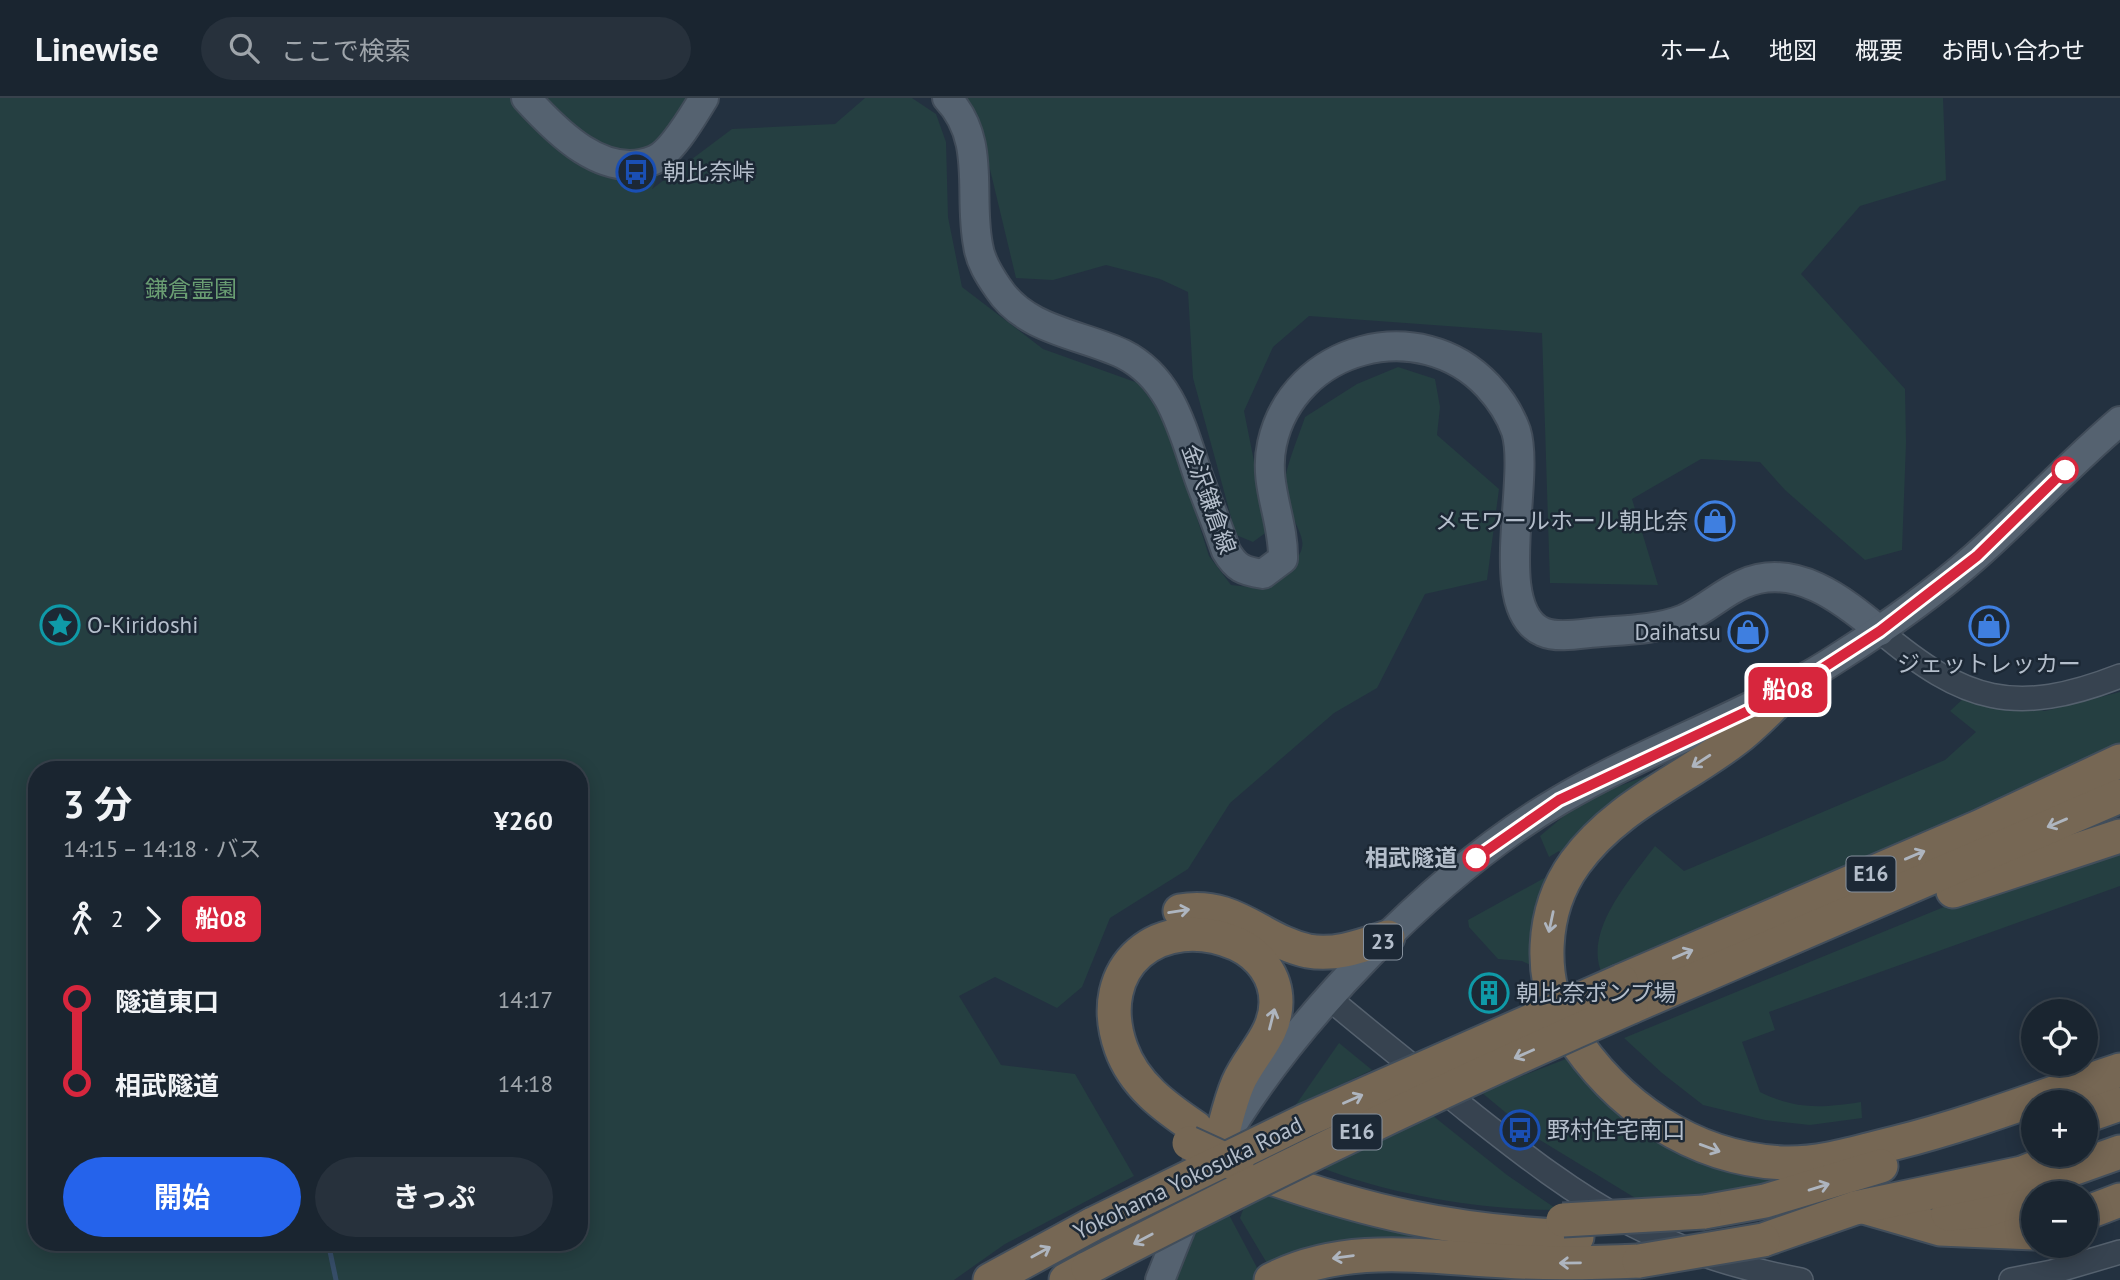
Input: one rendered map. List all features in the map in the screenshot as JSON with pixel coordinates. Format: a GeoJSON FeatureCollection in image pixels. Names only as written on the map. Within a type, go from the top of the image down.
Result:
{"type":"FeatureCollection","features":[{"type":"Feature","properties":{"kind":"highway"},"geometry":{"type":"LineString","coordinates":[[1792,688],[1736,739],[1636,803],[1601,831],[1574,864],[1557,895],[1548,926],[1548,960],[1552,992],[1563,1022],[1583,1054],[1608,1083],[1636,1108],[1673,1133],[1713,1150],[1785,1163],[1819,1160],[1967,1123],[2120,1070]]}},
{"type":"Feature","properties":{"kind":"highway","name":"Yokohama Yokosuka Road"},"geometry":{"type":"LineString","coordinates":[[990,1280],[1093,1224],[1304,1121],[1626,994],[2120,761]]}},
{"type":"Feature","properties":{"kind":"highway","name":"Yokohama Yokosuka Road"},"geometry":{"type":"LineString","coordinates":[[1077,1274],[1315,1152],[1515,1058],[1626,994],[1687,982],[2120,796]]}},
{"type":"Feature","properties":{"kind":"highway"},"geometry":{"type":"LineString","coordinates":[[1687,982],[1878,919],[1983,879],[2120,836]]}},
{"type":"Feature","properties":{"kind":"highway"},"geometry":{"type":"LineString","coordinates":[[1388,937],[1337,952],[1310,951],[1293,947],[1239,917],[1217,911],[1188,909],[1162,914],[1138,925],[1119,942],[1104,964],[1097,990],[1097,1025],[1104,1056],[1120,1085],[1139,1106],[1201,1140],[1252,1163],[1401,1201],[1570,1229],[1777,1216],[2021,1194]]}},
{"type":"Feature","properties":{"kind":"highway"},"geometry":{"type":"LineString","coordinates":[[1190,932],[1214,934],[1245,948],[1262,961],[1273,980],[1276,1001],[1274,1019],[1267,1038],[1201,1140],[1132,1070],[1121,1048],[1116,1022],[1116,996],[1124,973],[1136,955],[1153,942],[1190,932]]}},
{"type":"Feature","properties":{"kind":"highway"},"geometry":{"type":"LineString","coordinates":[[1710,1219],[1899,1160],[1967,1123],[2003,1094],[2120,1053]]}},
{"type":"Feature","properties":{"kind":"highway"},"geometry":{"type":"LineString","coordinates":[[2098,1094],[2120,1087]]}},
{"type":"Feature","properties":{"kind":"highway"},"geometry":{"type":"LineString","coordinates":[[2098,1112],[2120,1104]]}},
{"type":"Feature","properties":{"kind":"highway"},"geometry":{"type":"LineString","coordinates":[[1967,1123],[2021,1116]]}},
{"type":"Feature","properties":{"kind":"highway"},"geometry":{"type":"LineString","coordinates":[[2098,1126],[2120,1118]]}},
{"type":"Feature","properties":{"kind":"highway"},"geometry":{"type":"LineString","coordinates":[[2098,1143],[2120,1134]]}},
{"type":"Feature","properties":{"kind":"highway"},"geometry":{"type":"LineString","coordinates":[[2000,1194],[2120,1152]]}},
{"type":"Feature","properties":{"kind":"highway"},"geometry":{"type":"LineString","coordinates":[[2000,1194],[2021,1163]]}},
{"type":"Feature","properties":{"kind":"highway"},"geometry":{"type":"LineString","coordinates":[[2074,1181],[2120,1166]]}},
{"type":"Feature","properties":{"kind":"highway"},"geometry":{"type":"LineString","coordinates":[[1898,1217],[1984,1211],[2022,1173],[2037,1167]]}},
{"type":"Feature","properties":{"kind":"highway"},"geometry":{"type":"LineString","coordinates":[[2098,1190],[2120,1182]]}},
{"type":"Feature","properties":{"kind":"highway"},"geometry":{"type":"LineString","coordinates":[[2098,1208],[2120,1200]]}},
{"type":"Feature","properties":{"kind":"highway"},"geometry":{"type":"LineString","coordinates":[[1272,1280],[1309,1264],[1370,1254],[1546,1264],[1639,1261],[1763,1240],[1858,1208],[1940,1229],[2021,1232]]}},
{"type":"Feature","properties":{"kind":"highway"},"geometry":{"type":"LineString","coordinates":[[2098,1221],[2120,1216]]}},
{"type":"Feature","properties":{"kind":"main road"},"geometry":{"type":"LineString","coordinates":[[526,98],[576,145],[599,158],[633,164],[654,160],[667,150],[705,98]]}},
{"type":"Feature","properties":{"kind":"main road","name":"金沢鎌倉線"},"geometry":{"type":"LineString","coordinates":[[947,98],[970,135],[974,154],[977,244],[982,262],[1000,291],[1021,310],[1054,331],[1122,354],[1155,379],[1177,410],[1226,551],[1234,565],[1244,571],[1263,574],[1283,559],[1282,533],[1268,481],[1272,444],[1293,396],[1317,372],[1350,353],[1393,345],[1418,347],[1468,369],[1477,376],[1503,404],[1516,430],[1521,465],[1515,581],[1520,607],[1527,621],[1544,632],[1567,634],[1654,627],[1682,620],[1742,584],[1776,577],[1798,580],[1832,594],[1880,631]]}},
{"type":"Feature","properties":{"kind":"main road","name":"23"},"geometry":{"type":"LineString","coordinates":[[1160,1280],[1189,1209],[1201,1140],[1253,1093],[1289,1044],[1388,937],[1473,860],[1559,800],[1792,688],[1880,631],[1977,556],[2120,421]]}},
{"type":"Feature","properties":{"kind":"street"},"geometry":{"type":"LineString","coordinates":[[1880,631],[1945,679],[1973,692],[2004,699],[2047,698],[2088,689],[2120,676]]}},
{"type":"Feature","properties":{"kind":"street"},"geometry":{"type":"LineString","coordinates":[[1329,999],[1526,1156],[1583,1197],[1631,1224],[1679,1245],[1769,1277],[1801,1280]]}},
{"type":"Feature","properties":{"kind":"street"},"geometry":{"type":"LineString","coordinates":[[2011,1280],[2052,1272],[2120,1252]]}},
{"type":"Feature","properties":{"kind":"green space","name":"鎌倉霊園"},"geometry":{"type":"Polygon","coordinates":[[[0,98],[692,98],[652,189],[732,129],[835,124],[865,98],[912,98],[936,114],[946,142],[948,217],[962,287],[1043,349],[1138,383],[1166,420],[1209,556],[1231,585],[1268,589],[1297,558],[1302,548],[1302,540],[1289,505],[1285,478],[1305,417],[1357,384],[1398,367],[1435,379],[1440,407],[1437,435],[1499,489],[1487,580],[1425,594],[1377,688],[1334,713],[1230,803],[1188,869],[1110,918],[1082,987],[1057,1008],[995,977],[959,996],[1001,1065],[1075,1074],[1134,1176],[1005,1244],[954,1280],[0,1280],[0,98]]]}},
{"type":"Feature","properties":{"kind":"green space"},"geometry":{"type":"Polygon","coordinates":[[[963,98],[1943,98],[1946,180],[1860,206],[1801,274],[1905,389],[1902,550],[1865,560],[1785,490],[1760,462],[1701,459],[1632,499],[1658,585],[1550,583],[1542,333],[1309,316],[1273,347],[1244,411],[1268,531],[1253,542],[1236,535],[1193,378],[1188,292],[1160,279],[1106,265],[1053,280],[1016,278],[977,115],[963,98]]]}},
{"type":"Feature","properties":{"kind":"green space"},"geometry":{"type":"Polygon","coordinates":[[[2120,692],[2120,747],[1603,976],[1598,959],[1598,942],[1603,924],[1622,890],[1655,846],[1684,871],[1945,760],[1976,732],[1950,711],[1965,697],[2045,711],[2120,692]]]}},
{"type":"Feature","properties":{"kind":"green space"},"geometry":{"type":"Polygon","coordinates":[[[1667,768],[1567,860],[1559,851],[1549,857],[1540,836],[1583,800],[1667,768]]]}},
{"type":"Feature","properties":{"kind":"green space"},"geometry":{"type":"Polygon","coordinates":[[[2120,846],[2120,886],[1769,1012],[1775,1030],[1742,1042],[1760,1092],[1798,1105],[1834,1106],[1861,1102],[1862,1118],[1810,1125],[1765,1120],[1703,1105],[1662,1073],[1624,1038],[1978,893],[2120,846]]]}},
{"type":"Feature","properties":{"kind":"green space"},"geometry":{"type":"Polygon","coordinates":[[[1557,871],[1539,969],[1522,961],[1498,959],[1469,927],[1468,920],[1557,871]]]}},
{"type":"Feature","properties":{"kind":"green space"},"geometry":{"type":"Polygon","coordinates":[[[1339,1043],[1372,1070],[1295,1106],[1339,1043]]]}},
{"type":"Feature","properties":{"kind":"green space"},"geometry":{"type":"Polygon","coordinates":[[[1571,1057],[1680,1147],[1867,1163],[1767,1190],[1650,1207],[1535,1137],[1481,1092],[1571,1057]]]}},
{"type":"Feature","properties":{"kind":"green space"},"geometry":{"type":"Polygon","coordinates":[[[1432,1115],[1507,1175],[1558,1210],[1497,1207],[1437,1199],[1377,1186],[1319,1167],[1432,1115]]]}},
{"type":"Feature","properties":{"kind":"green space"},"geometry":{"type":"Polygon","coordinates":[[[1276,1189],[1516,1244],[1626,1245],[1271,1270],[1240,1218],[1244,1207],[1276,1189]]]}},
{"type":"Feature","properties":{"kind":"green space"},"geometry":{"type":"Polygon","coordinates":[[[1228,1213],[1262,1277],[1257,1280],[1176,1280],[1197,1229],[1228,1213]]]}},
{"type":"Feature","properties":{"kind":"waterway"},"geometry":{"type":"LineString","coordinates":[[330,1251],[336,1280]]}},
{"type":"Feature","properties":{"kind":"bus line","name":"船08"},"geometry":{"type":"LineString","coordinates":[[1476,858],[1559,800],[1792,688],[1880,631],[1977,556],[2065,470]]}},
{"type":"Feature","properties":{"kind":"place","name":"朝比奈峠"},"geometry":{"type":"Point","coordinates":[636,172]}},
{"type":"Feature","properties":{"kind":"place","name":"メモワールホール朝比奈"},"geometry":{"type":"Point","coordinates":[1715,521]}},
{"type":"Feature","properties":{"kind":"place","name":"O-Kiridoshi"},"geometry":{"type":"Point","coordinates":[60,625]}},
{"type":"Feature","properties":{"kind":"place","name":"ジェットレッカー"},"geometry":{"type":"Point","coordinates":[1989,626]}},
{"type":"Feature","properties":{"kind":"place","name":"Daihatsu"},"geometry":{"type":"Point","coordinates":[1748,632]}},
{"type":"Feature","properties":{"kind":"place","name":"相武隧道"},"geometry":{"type":"Point","coordinates":[1476,858]}},
{"type":"Feature","properties":{"kind":"place","name":"朝比奈ポンプ場"},"geometry":{"type":"Point","coordinates":[1489,993]}},
{"type":"Feature","properties":{"kind":"place","name":"野村住宅南口"},"geometry":{"type":"Point","coordinates":[1520,1130]}}]}
